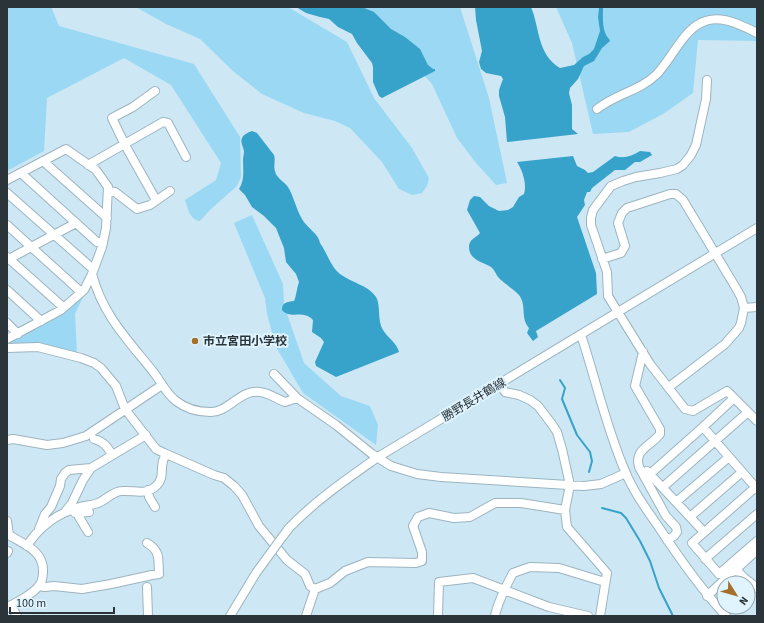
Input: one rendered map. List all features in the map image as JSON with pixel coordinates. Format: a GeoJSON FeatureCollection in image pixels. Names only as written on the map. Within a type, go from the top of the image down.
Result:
{"type":"FeatureCollection","features":[{"type":"Feature","properties":{"kind":"street"},"geometry":{"type":"LineString","coordinates":[[597,109],[614,98],[639,87],[657,74],[688,32],[703,21],[725,19],[757,33]]}},
{"type":"Feature","properties":{"kind":"street"},"geometry":{"type":"LineString","coordinates":[[708,80],[706,100],[696,145],[691,155],[683,165],[677,169],[636,177],[612,186],[593,210],[591,225],[607,272],[608,296],[643,352],[685,409],[693,411],[727,391],[757,421]]}},
{"type":"Feature","properties":{"kind":"street"},"geometry":{"type":"LineString","coordinates":[[155,91],[133,107],[112,118],[125,145],[156,200]]}},
{"type":"Feature","properties":{"kind":"street"},"geometry":{"type":"LineString","coordinates":[[88,165],[125,145],[162,122],[168,123],[186,157]]}},
{"type":"Feature","properties":{"kind":"street"},"geometry":{"type":"LineString","coordinates":[[7,180],[66,149],[96,170],[108,188],[106,228],[103,243],[86,287],[61,310],[7,339]]}},
{"type":"Feature","properties":{"kind":"street"},"geometry":{"type":"LineString","coordinates":[[43,161],[106,218]]}},
{"type":"Feature","properties":{"kind":"street"},"geometry":{"type":"LineString","coordinates":[[21,173],[97,242],[103,243]]}},
{"type":"Feature","properties":{"kind":"street"},"geometry":{"type":"LineString","coordinates":[[108,191],[115,192],[137,208],[150,205],[170,191]]}},
{"type":"Feature","properties":{"kind":"street"},"geometry":{"type":"LineString","coordinates":[[7,193],[93,272],[99,296],[117,328],[156,375],[167,393],[181,404],[195,410],[212,413],[219,411],[248,393],[265,393],[285,402],[297,398]]}},
{"type":"Feature","properties":{"kind":"street"},"geometry":{"type":"LineString","coordinates":[[602,259],[621,253],[625,246],[618,223],[622,213],[627,208],[670,194],[676,194],[683,200],[741,297],[744,308],[741,323],[731,338],[669,387]]}},
{"type":"Feature","properties":{"kind":"street"},"geometry":{"type":"LineString","coordinates":[[64,307],[8,259],[76,223]]}},
{"type":"Feature","properties":{"kind":"street"},"geometry":{"type":"LineString","coordinates":[[7,224],[81,292]]}},
{"type":"Feature","properties":{"kind":"street","name":"勝野長井鶴線"},"geometry":{"type":"LineString","coordinates":[[230,616],[256,573],[289,528],[313,505],[333,489],[378,457],[757,228]]}},
{"type":"Feature","properties":{"kind":"street"},"geometry":{"type":"LineString","coordinates":[[7,290],[41,321]]}},
{"type":"Feature","properties":{"kind":"street"},"geometry":{"type":"LineString","coordinates":[[744,308],[757,307]]}},
{"type":"Feature","properties":{"kind":"street"},"geometry":{"type":"LineString","coordinates":[[7,323],[18,334]]}},
{"type":"Feature","properties":{"kind":"street"},"geometry":{"type":"LineString","coordinates":[[581,335],[610,432],[626,473],[643,504],[687,570],[707,596],[726,616]]}},
{"type":"Feature","properties":{"kind":"street"},"geometry":{"type":"LineString","coordinates":[[7,348],[38,347],[94,363],[101,368],[116,386],[125,409],[156,449],[224,478],[234,486],[242,494],[259,526],[287,560],[305,574],[307,582],[315,589]]}},
{"type":"Feature","properties":{"kind":"street"},"geometry":{"type":"LineString","coordinates":[[643,352],[635,386],[660,430],[660,434],[638,454],[637,460],[666,516],[676,527],[677,532],[674,536],[667,540]]}},
{"type":"Feature","properties":{"kind":"street"},"geometry":{"type":"LineString","coordinates":[[274,374],[297,398],[318,411],[372,454],[391,466],[417,474],[441,477],[584,486],[601,484],[626,473]]}},
{"type":"Feature","properties":{"kind":"street"},"geometry":{"type":"LineString","coordinates":[[500,384],[505,392],[524,398],[538,406],[557,432],[570,485],[565,510],[566,527],[607,573],[600,616]]}},
{"type":"Feature","properties":{"kind":"street"},"geometry":{"type":"LineString","coordinates":[[7,440],[13,439],[47,445],[86,436],[162,385]]}},
{"type":"Feature","properties":{"kind":"street"},"geometry":{"type":"LineString","coordinates":[[650,474],[734,398]]}},
{"type":"Feature","properties":{"kind":"street"},"geometry":{"type":"LineString","coordinates":[[662,487],[716,442],[748,412]]}},
{"type":"Feature","properties":{"kind":"street"},"geometry":{"type":"LineString","coordinates":[[703,427],[757,487],[692,543],[719,574],[757,541]]}},
{"type":"Feature","properties":{"kind":"street"},"geometry":{"type":"LineString","coordinates":[[63,514],[72,503],[83,480],[91,468],[146,435]]}},
{"type":"Feature","properties":{"kind":"street"},"geometry":{"type":"LineString","coordinates":[[94,439],[102,441],[112,455]]}},
{"type":"Feature","properties":{"kind":"street"},"geometry":{"type":"LineString","coordinates":[[27,546],[43,526],[63,514],[77,508],[97,504],[121,490],[135,492],[152,489],[158,485],[162,478],[162,460],[166,454]]}},
{"type":"Feature","properties":{"kind":"street"},"geometry":{"type":"LineString","coordinates":[[676,502],[729,457]]}},
{"type":"Feature","properties":{"kind":"street"},"geometry":{"type":"LineString","coordinates":[[637,460],[704,532]]}},
{"type":"Feature","properties":{"kind":"street"},"geometry":{"type":"LineString","coordinates":[[37,532],[45,514],[51,507],[60,486],[61,479],[65,473],[69,470],[91,468]]}},
{"type":"Feature","properties":{"kind":"street"},"geometry":{"type":"LineString","coordinates":[[690,517],[742,472]]}},
{"type":"Feature","properties":{"kind":"street"},"geometry":{"type":"LineString","coordinates":[[148,490],[149,497],[155,507]]}},
{"type":"Feature","properties":{"kind":"street"},"geometry":{"type":"LineString","coordinates":[[306,616],[315,589],[330,583],[345,571],[368,562],[416,563],[422,561],[422,552],[413,526],[418,517],[429,513],[454,518],[470,517],[495,503],[521,503],[565,510]]}},
{"type":"Feature","properties":{"kind":"street"},"geometry":{"type":"LineString","coordinates":[[63,514],[85,512],[79,517],[88,532]]}},
{"type":"Feature","properties":{"kind":"street"},"geometry":{"type":"LineString","coordinates":[[705,559],[757,514]]}},
{"type":"Feature","properties":{"kind":"street"},"geometry":{"type":"LineString","coordinates":[[7,521],[8,535],[27,546],[40,556],[43,565],[41,584],[37,589],[9,606],[17,616]]}},
{"type":"Feature","properties":{"kind":"street"},"geometry":{"type":"LineString","coordinates":[[39,586],[82,589],[159,574],[158,555],[154,547],[147,543]]}},
{"type":"Feature","properties":{"kind":"street"},"geometry":{"type":"LineString","coordinates":[[707,596],[757,550]]}},
{"type":"Feature","properties":{"kind":"street"},"geometry":{"type":"LineString","coordinates":[[495,616],[504,590],[513,572],[530,567],[559,568],[605,582]]}},
{"type":"Feature","properties":{"kind":"street"},"geometry":{"type":"LineString","coordinates":[[736,569],[744,575]]}},
{"type":"Feature","properties":{"kind":"street"},"geometry":{"type":"LineString","coordinates":[[438,616],[439,582],[473,578],[549,607],[588,616]]}},
{"type":"Feature","properties":{"kind":"street"},"geometry":{"type":"LineString","coordinates":[[147,587],[148,616]]}},
{"type":"Feature","properties":{"kind":"shaded area"},"geometry":{"type":"Polygon","coordinates":[[[7,7],[52,7],[59,26],[194,64],[240,137],[241,177],[237,186],[200,221],[194,219],[188,210],[185,200],[216,180],[221,163],[171,85],[124,58],[47,98],[44,151],[7,171],[7,7]]]}},
{"type":"Feature","properties":{"kind":"shaded area"},"geometry":{"type":"Polygon","coordinates":[[[136,7],[288,7],[347,42],[374,98],[412,148],[429,178],[427,186],[422,193],[412,195],[399,189],[382,162],[350,128],[335,121],[304,113],[262,94],[234,72],[200,39],[166,24],[136,7]]]}},
{"type":"Feature","properties":{"kind":"shaded area"},"geometry":{"type":"Polygon","coordinates":[[[296,7],[362,7],[374,12],[391,29],[405,37],[420,49],[428,65],[435,69],[435,71],[382,98],[379,96],[373,82],[372,63],[352,34],[338,27],[329,19],[306,13],[296,7]]]}},
{"type":"Feature","properties":{"kind":"shaded area"},"geometry":{"type":"Polygon","coordinates":[[[343,7],[460,7],[489,98],[507,183],[496,185],[476,163],[457,138],[432,84],[388,35],[343,7]]]}},
{"type":"Feature","properties":{"kind":"shaded area"},"geometry":{"type":"Polygon","coordinates":[[[475,7],[531,7],[543,48],[547,56],[560,68],[574,65],[594,49],[600,31],[598,17],[599,8],[603,7],[604,28],[610,41],[602,48],[594,61],[584,66],[578,79],[570,88],[569,93],[572,105],[572,129],[578,134],[507,142],[505,117],[499,96],[499,90],[503,79],[501,76],[486,73],[481,69],[479,62],[482,51],[475,7]]]}},
{"type":"Feature","properties":{"kind":"shaded area"},"geometry":{"type":"Polygon","coordinates":[[[556,7],[757,7],[757,41],[698,40],[693,93],[663,114],[629,132],[593,134],[572,43],[556,7]]]}},
{"type":"Feature","properties":{"kind":"shaded area"},"geometry":{"type":"Polygon","coordinates":[[[252,131],[257,133],[274,155],[274,169],[278,178],[288,187],[302,219],[319,240],[334,268],[340,274],[369,290],[376,297],[381,326],[399,352],[336,377],[316,366],[315,362],[324,342],[312,332],[313,320],[305,315],[289,314],[282,310],[284,304],[294,301],[299,282],[296,274],[286,262],[284,248],[276,228],[252,207],[245,195],[239,189],[242,182],[244,151],[241,140],[245,134],[252,131]]]}},
{"type":"Feature","properties":{"kind":"shaded area"},"geometry":{"type":"Polygon","coordinates":[[[640,151],[650,152],[652,155],[640,162],[635,162],[625,170],[615,170],[592,188],[590,192],[587,192],[584,200],[585,205],[577,217],[596,273],[597,294],[536,331],[538,337],[533,341],[527,333],[529,328],[526,324],[523,303],[519,295],[498,277],[492,268],[471,255],[469,244],[480,233],[467,210],[470,200],[474,196],[480,197],[489,206],[499,211],[508,210],[513,207],[519,197],[524,194],[525,190],[524,178],[517,162],[573,156],[577,166],[588,173],[593,172],[615,156],[628,156],[640,151]]]}},
{"type":"Feature","properties":{"kind":"shaded area"},"geometry":{"type":"Polygon","coordinates":[[[252,215],[283,284],[284,305],[304,363],[341,396],[370,406],[378,425],[376,445],[303,393],[276,347],[267,314],[265,298],[234,223],[252,215]]]}},
{"type":"Feature","properties":{"kind":"shaded area"},"geometry":{"type":"Polygon","coordinates":[[[84,295],[75,314],[77,353],[38,343],[7,344],[7,342],[84,295]]]}},
{"type":"Feature","properties":{"kind":"waterway"},"geometry":{"type":"LineString","coordinates":[[560,380],[565,388],[562,399],[577,435],[590,452],[592,461],[589,472]]}},
{"type":"Feature","properties":{"kind":"waterway"},"geometry":{"type":"LineString","coordinates":[[602,508],[621,513],[626,518],[650,561],[659,588],[673,616]]}},
{"type":"Feature","properties":{"kind":"place","name":"市立宮田小学校"},"geometry":{"type":"Point","coordinates":[195,341]}}]}
